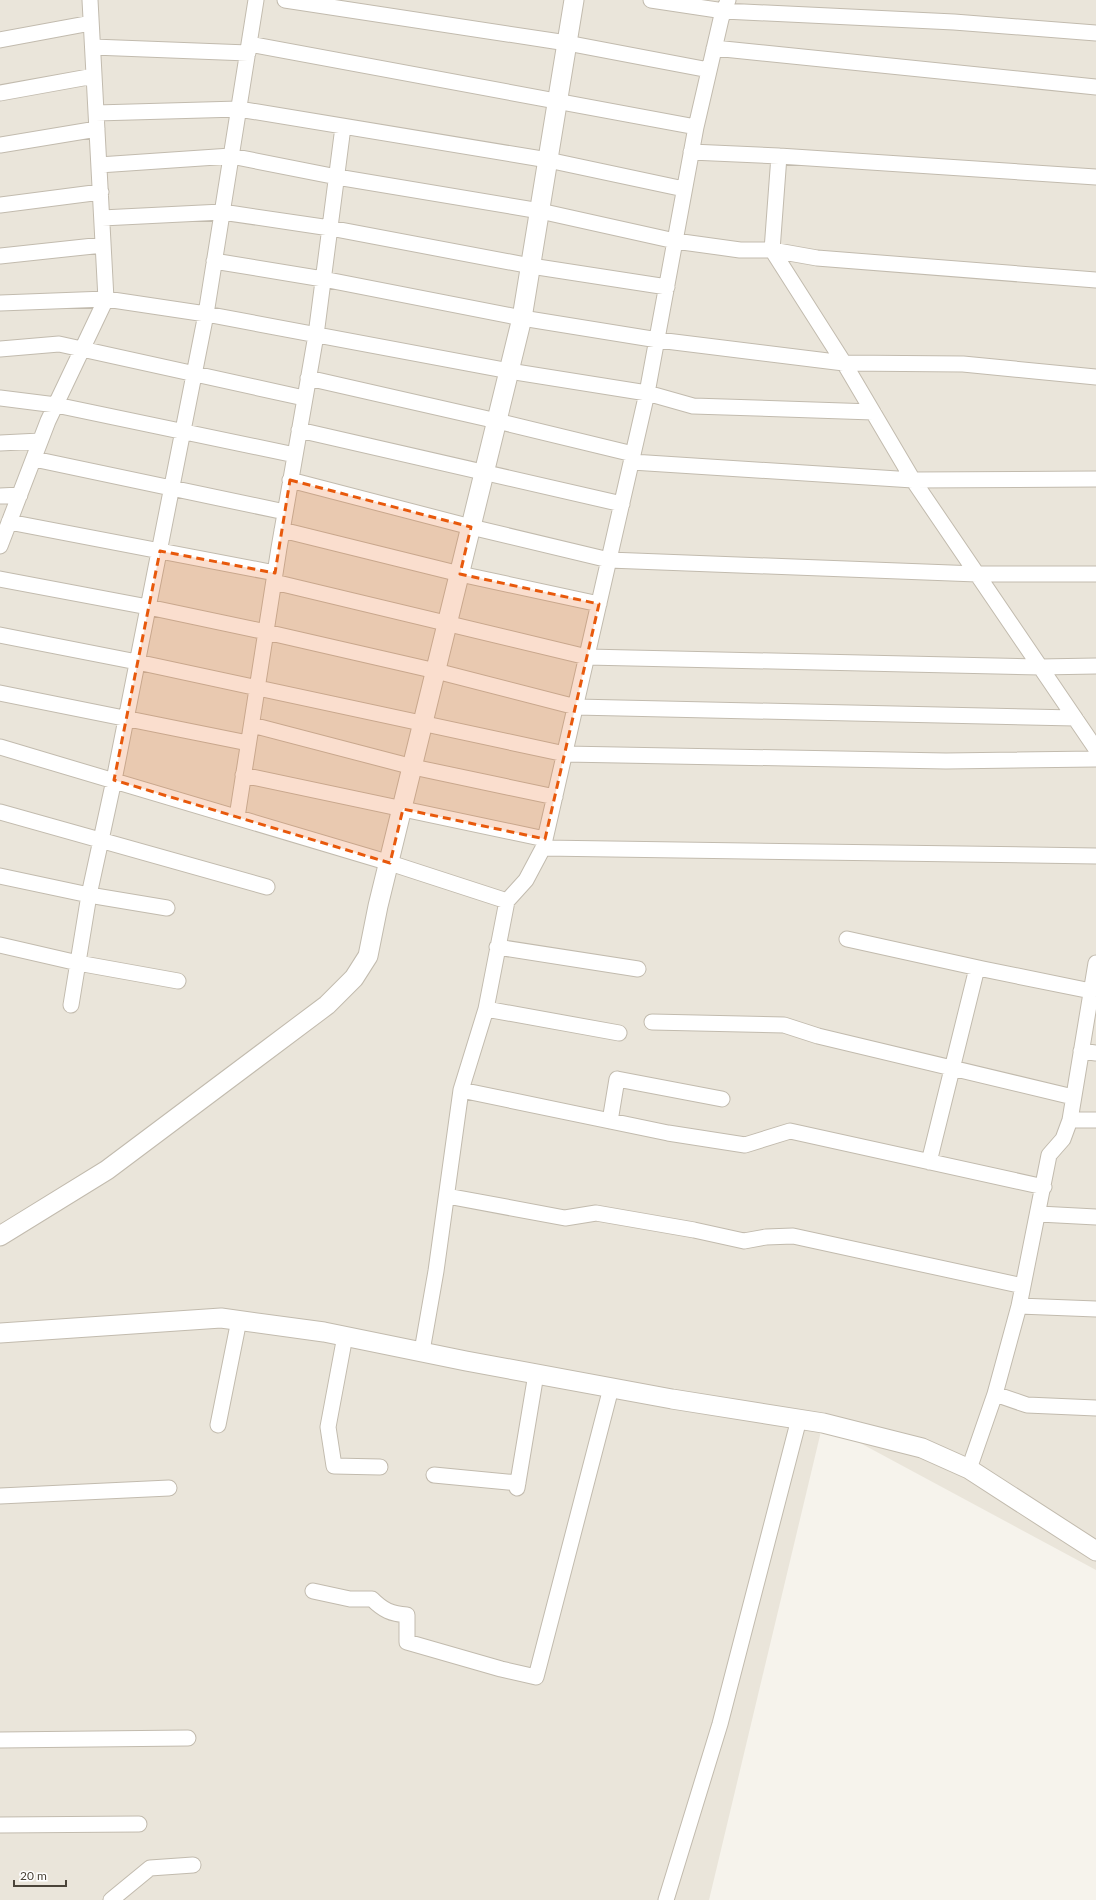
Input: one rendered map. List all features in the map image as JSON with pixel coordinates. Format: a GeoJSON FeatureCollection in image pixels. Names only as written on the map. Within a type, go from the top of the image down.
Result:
{"type":"FeatureCollection","features":[{"type":"Feature","properties":{"kind":"street"},"geometry":{"type":"LineString","coordinates":[[0,546],[40,441],[106,299],[90,0]]}},
{"type":"Feature","properties":{"kind":"street"},"geometry":{"type":"LineString","coordinates":[[71,1005],[89,895],[138,662],[206,314],[256,0]]}},
{"type":"Feature","properties":{"kind":"street"},"geometry":{"type":"LineString","coordinates":[[285,0],[568,43],[709,70]]}},
{"type":"Feature","properties":{"kind":"street"},"geometry":{"type":"LineString","coordinates":[[0,1236],[107,1170],[327,1005],[354,978],[368,956],[522,318],[574,0]]}},
{"type":"Feature","properties":{"kind":"street"},"geometry":{"type":"LineString","coordinates":[[652,0],[1096,33]]}},
{"type":"Feature","properties":{"kind":"street"},"geometry":{"type":"LineString","coordinates":[[422,1351],[436,1272],[461,1090],[486,1009],[507,901],[526,880],[544,844],[647,393],[658,340],[696,127],[714,48],[726,6]]}},
{"type":"Feature","properties":{"kind":"street"},"geometry":{"type":"LineString","coordinates":[[0,40],[91,23]]}},
{"type":"Feature","properties":{"kind":"street"},"geometry":{"type":"LineString","coordinates":[[93,47],[248,48],[696,127]]}},
{"type":"Feature","properties":{"kind":"street"},"geometry":{"type":"LineString","coordinates":[[714,48],[1096,87]]}},
{"type":"Feature","properties":{"kind":"street"},"geometry":{"type":"LineString","coordinates":[[0,93],[94,76]]}},
{"type":"Feature","properties":{"kind":"street"},"geometry":{"type":"LineString","coordinates":[[96,113],[238,110],[548,160],[684,189]]}},
{"type":"Feature","properties":{"kind":"street"},"geometry":{"type":"LineString","coordinates":[[237,817],[274,577],[316,335],[344,126]]}},
{"type":"Feature","properties":{"kind":"street"},"geometry":{"type":"LineString","coordinates":[[0,146],[97,129]]}},
{"type":"Feature","properties":{"kind":"street"},"geometry":{"type":"LineString","coordinates":[[691,152],[779,156],[1096,177]]}},
{"type":"Feature","properties":{"kind":"street"},"geometry":{"type":"LineString","coordinates":[[99,165],[231,156],[337,177],[540,211],[675,241],[740,250],[772,250],[817,258],[1096,280]]}},
{"type":"Feature","properties":{"kind":"street"},"geometry":{"type":"LineString","coordinates":[[779,156],[772,250],[844,363],[913,480],[1096,748]]}},
{"type":"Feature","properties":{"kind":"street"},"geometry":{"type":"LineString","coordinates":[[0,205],[100,192]]}},
{"type":"Feature","properties":{"kind":"street"},"geometry":{"type":"LineString","coordinates":[[102,218],[222,212],[330,228],[531,266],[667,287]]}},
{"type":"Feature","properties":{"kind":"street"},"geometry":{"type":"LineString","coordinates":[[0,256],[103,245]]}},
{"type":"Feature","properties":{"kind":"street"},"geometry":{"type":"LineString","coordinates":[[214,260],[323,279],[522,318],[658,340],[844,363],[963,364],[1096,377]]}},
{"type":"Feature","properties":{"kind":"street"},"geometry":{"type":"LineString","coordinates":[[0,303],[106,299],[206,314],[509,371],[647,393],[693,406],[874,412]]}},
{"type":"Feature","properties":{"kind":"street"},"geometry":{"type":"LineString","coordinates":[[0,349],[59,344],[194,375],[304,398]]}},
{"type":"Feature","properties":{"kind":"street"},"geometry":{"type":"LineString","coordinates":[[308,378],[497,421],[632,458],[913,480],[1096,479]]}},
{"type":"Feature","properties":{"kind":"street"},"geometry":{"type":"LineString","coordinates":[[0,398],[56,405],[294,455]]}},
{"type":"Feature","properties":{"kind":"street"},"geometry":{"type":"LineString","coordinates":[[299,430],[622,504]]}},
{"type":"Feature","properties":{"kind":"street"},"geometry":{"type":"LineString","coordinates":[[0,444],[40,441]]}},
{"type":"Feature","properties":{"kind":"street"},"geometry":{"type":"LineString","coordinates":[[34,460],[171,490],[285,512]]}},
{"type":"Feature","properties":{"kind":"street"},"geometry":{"type":"LineString","coordinates":[[290,480],[471,527],[609,560],[977,574],[1096,574]]}},
{"type":"Feature","properties":{"kind":"street"},"geometry":{"type":"LineString","coordinates":[[0,496],[20,495]]}},
{"type":"Feature","properties":{"kind":"street"},"geometry":{"type":"LineString","coordinates":[[9,522],[160,551],[274,577],[448,625],[587,657],[1040,667],[1096,666]]}},
{"type":"Feature","properties":{"kind":"street"},"geometry":{"type":"LineString","coordinates":[[282,530],[460,574],[599,604]]}},
{"type":"Feature","properties":{"kind":"street"},"geometry":{"type":"LineString","coordinates":[[0,579],[148,607],[266,632],[436,671],[576,707],[1075,718]]}},
{"type":"Feature","properties":{"kind":"street"},"geometry":{"type":"LineString","coordinates":[[0,635],[138,662],[257,689],[565,754],[946,761],[1096,759]]}},
{"type":"Feature","properties":{"kind":"street"},"geometry":{"type":"LineString","coordinates":[[0,693],[248,743]]}},
{"type":"Feature","properties":{"kind":"street"},"geometry":{"type":"LineString","coordinates":[[252,725],[413,767],[555,797]]}},
{"type":"Feature","properties":{"kind":"street"},"geometry":{"type":"LineString","coordinates":[[0,747],[237,817],[507,901]]}},
{"type":"Feature","properties":{"kind":"street"},"geometry":{"type":"LineString","coordinates":[[244,774],[544,844],[1096,856]]}},
{"type":"Feature","properties":{"kind":"street"},"geometry":{"type":"LineString","coordinates":[[0,812],[267,887]]}},
{"type":"Feature","properties":{"kind":"street"},"geometry":{"type":"LineString","coordinates":[[0,876],[89,895],[167,908]]}},
{"type":"Feature","properties":{"kind":"street"},"geometry":{"type":"LineString","coordinates":[[847,938],[977,968],[1091,991]]}},
{"type":"Feature","properties":{"kind":"street"},"geometry":{"type":"LineString","coordinates":[[0,945],[78,962],[178,981]]}},
{"type":"Feature","properties":{"kind":"street"},"geometry":{"type":"LineString","coordinates":[[497,947],[638,969]]}},
{"type":"Feature","properties":{"kind":"street"},"geometry":{"type":"LineString","coordinates":[[968,1469],[995,1394],[1019,1306],[1039,1214],[1049,1155],[1063,1139],[1070,1120],[1096,962]]}},
{"type":"Feature","properties":{"kind":"street"},"geometry":{"type":"LineString","coordinates":[[930,1162],[977,968]]}},
{"type":"Feature","properties":{"kind":"street"},"geometry":{"type":"LineString","coordinates":[[486,1009],[619,1033]]}},
{"type":"Feature","properties":{"kind":"street"},"geometry":{"type":"LineString","coordinates":[[652,1022],[784,1026],[818,1036],[1073,1097]]}},
{"type":"Feature","properties":{"kind":"street"},"geometry":{"type":"LineString","coordinates":[[1081,1051],[1096,1053]]}},
{"type":"Feature","properties":{"kind":"street"},"geometry":{"type":"LineString","coordinates":[[610,1121],[617,1079],[722,1098]]}},
{"type":"Feature","properties":{"kind":"street"},"geometry":{"type":"LineString","coordinates":[[461,1090],[668,1133],[745,1145],[790,1131],[1044,1188]]}},
{"type":"Feature","properties":{"kind":"street"},"geometry":{"type":"LineString","coordinates":[[1070,1120],[1096,1120]]}},
{"type":"Feature","properties":{"kind":"street"},"geometry":{"type":"LineString","coordinates":[[447,1196],[565,1218],[596,1213],[694,1230],[744,1242],[766,1237],[793,1236],[1024,1286]]}},
{"type":"Feature","properties":{"kind":"street"},"geometry":{"type":"LineString","coordinates":[[1039,1214],[1096,1217]]}},
{"type":"Feature","properties":{"kind":"street"},"geometry":{"type":"LineString","coordinates":[[1019,1306],[1096,1309]]}},
{"type":"Feature","properties":{"kind":"street"},"geometry":{"type":"LineString","coordinates":[[0,1333],[213,1318],[238,1320],[344,1336],[612,1388],[823,1422],[922,1448],[968,1469],[1096,1551]]}},
{"type":"Feature","properties":{"kind":"street"},"geometry":{"type":"LineString","coordinates":[[218,1425],[238,1320]]}},
{"type":"Feature","properties":{"kind":"street"},"geometry":{"type":"LineString","coordinates":[[344,1336],[328,1427],[334,1466],[380,1467]]}},
{"type":"Feature","properties":{"kind":"street"},"geometry":{"type":"LineString","coordinates":[[434,1475],[517,1485],[536,1374]]}},
{"type":"Feature","properties":{"kind":"street"},"geometry":{"type":"LineString","coordinates":[[313,1591],[350,1599],[372,1599],[383,1609],[392,1614],[407,1615],[407,1642],[501,1669],[536,1677],[612,1388]]}},
{"type":"Feature","properties":{"kind":"street"},"geometry":{"type":"LineString","coordinates":[[995,1394],[1027,1405],[1096,1408]]}},
{"type":"Feature","properties":{"kind":"street"},"geometry":{"type":"LineString","coordinates":[[666,1900],[720,1724],[799,1419]]}},
{"type":"Feature","properties":{"kind":"street"},"geometry":{"type":"LineString","coordinates":[[0,1496],[169,1488]]}},
{"type":"Feature","properties":{"kind":"street"},"geometry":{"type":"LineString","coordinates":[[0,1740],[188,1738]]}},
{"type":"Feature","properties":{"kind":"street"},"geometry":{"type":"LineString","coordinates":[[0,1825],[139,1824]]}},
{"type":"Feature","properties":{"kind":"street"},"geometry":{"type":"LineString","coordinates":[[111,1900],[150,1868],[193,1865]]}},
{"type":"Feature","properties":{"kind":"highlighted area"},"geometry":{"type":"Polygon","coordinates":[[[290,480],[471,527],[460,574],[599,604],[545,839],[403,809],[390,863],[114,780],[160,551],[275,573],[290,480]]]}},
{"type":"Feature","properties":{"kind":"shaded area"},"geometry":{"type":"Polygon","coordinates":[[[0,0],[1096,0],[1096,1570],[823,1423],[709,1900],[0,1900],[0,0]]]}}]}
